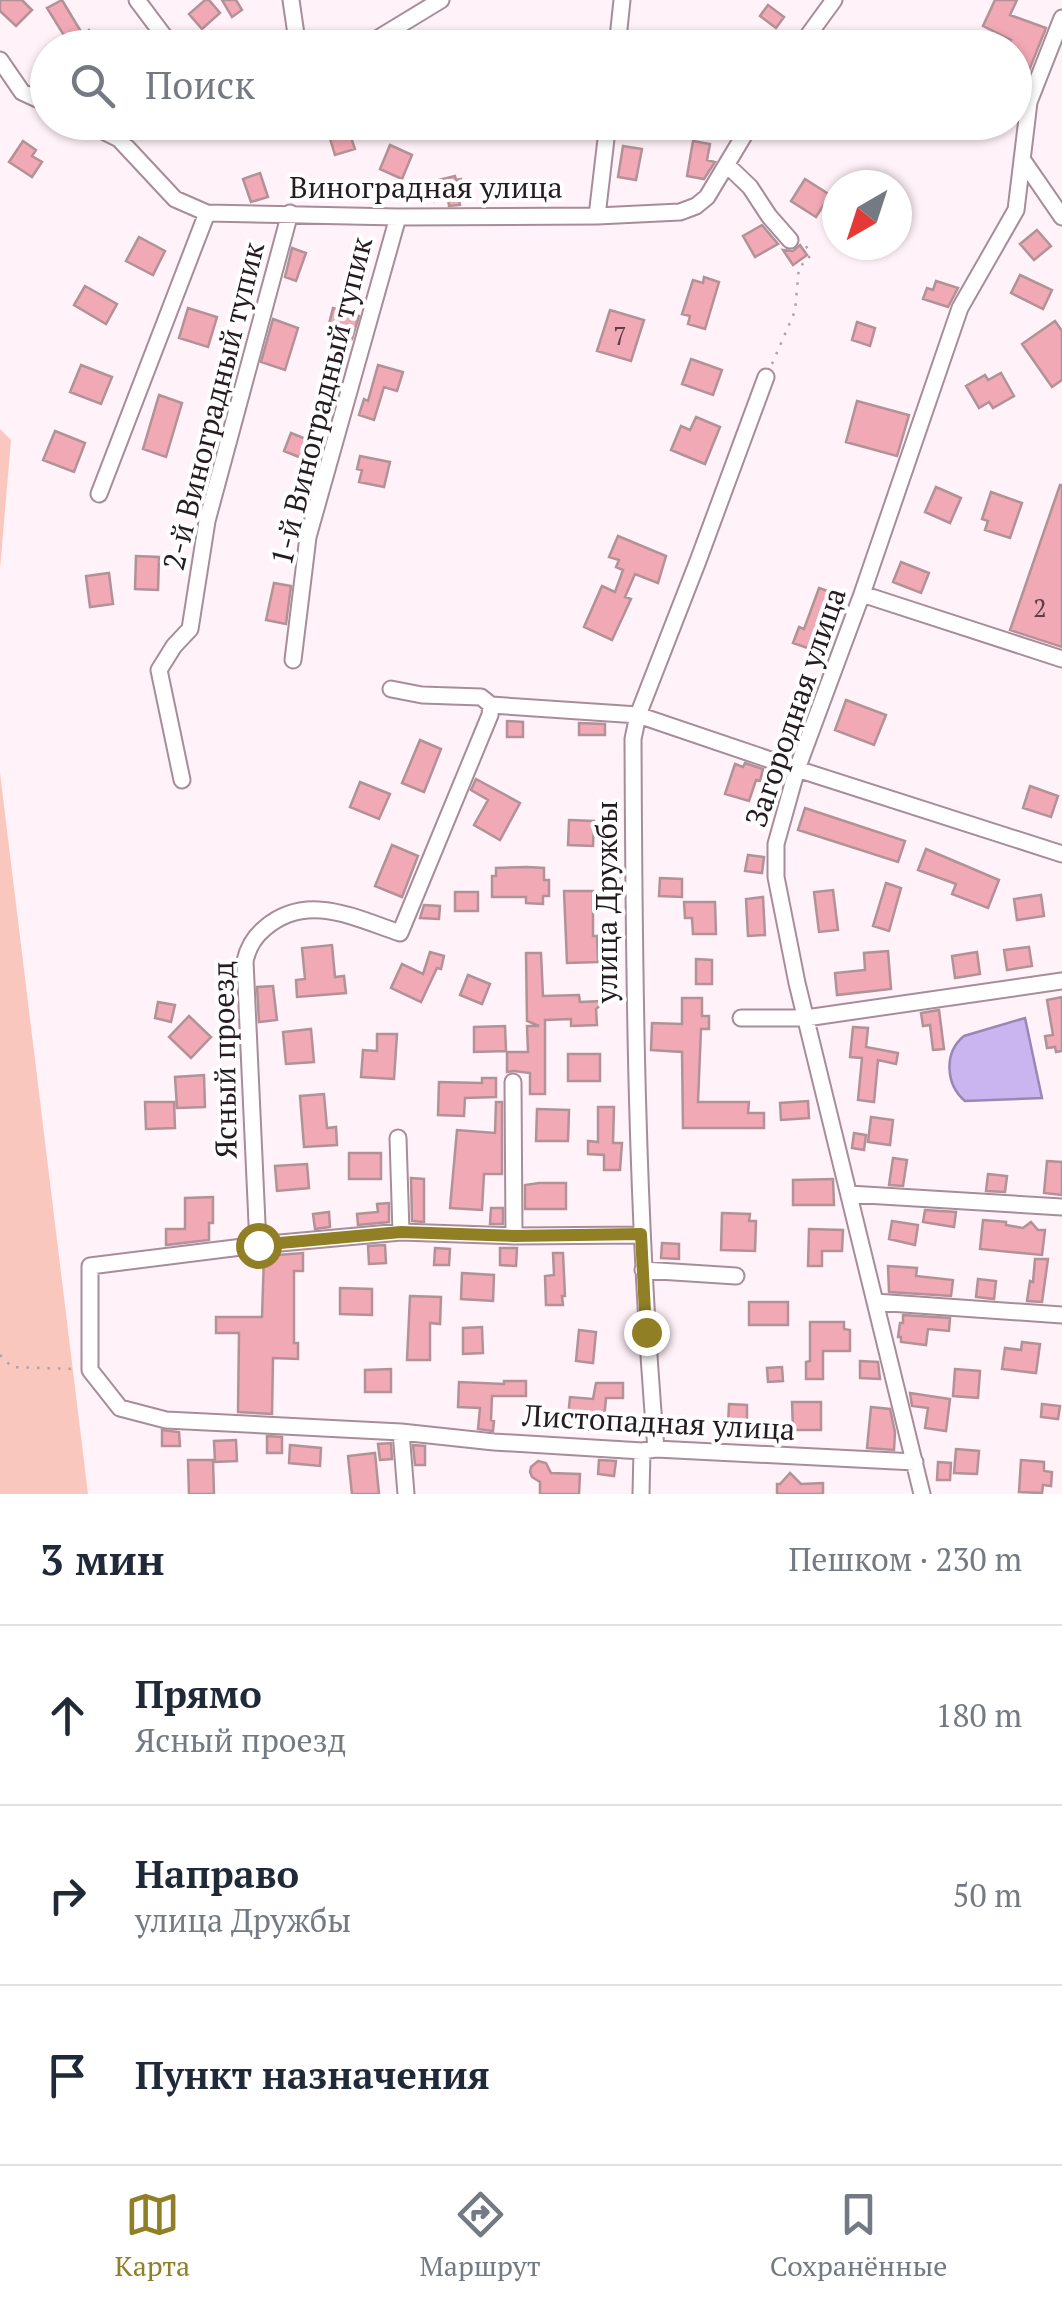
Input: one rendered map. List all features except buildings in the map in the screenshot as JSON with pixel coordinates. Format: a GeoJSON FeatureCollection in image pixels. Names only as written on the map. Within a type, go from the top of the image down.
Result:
{"type":"FeatureCollection","features":[{"type":"Feature","properties":{"kind":"street"},"geometry":{"type":"LineString","coordinates":[[136,0],[158,30]]}},
{"type":"Feature","properties":{"kind":"street"},"geometry":{"type":"LineString","coordinates":[[291,0],[295,30]]}},
{"type":"Feature","properties":{"kind":"street"},"geometry":{"type":"LineString","coordinates":[[392,30],[441,0]]}},
{"type":"Feature","properties":{"kind":"street"},"geometry":{"type":"LineString","coordinates":[[619,30],[622,0]]}},
{"type":"Feature","properties":{"kind":"street"},"geometry":{"type":"LineString","coordinates":[[812,30],[834,0]]}},
{"type":"Feature","properties":{"kind":"street","name":"Загородная улица"},"geometry":{"type":"LineString","coordinates":[[1032,94],[1062,18]]}},
{"type":"Feature","properties":{"kind":"street"},"geometry":{"type":"LineString","coordinates":[[0,60],[22,92],[30,96]]}},
{"type":"Feature","properties":{"kind":"street"},"geometry":{"type":"LineString","coordinates":[[99,494],[207,213],[176,199],[120,140]]}},
{"type":"Feature","properties":{"kind":"street"},"geometry":{"type":"LineString","coordinates":[[598,216],[606,140]]}},
{"type":"Feature","properties":{"kind":"street","name":"Виноградная улица"},"geometry":{"type":"LineString","coordinates":[[207,213],[398,217],[680,212],[707,197],[741,140]]}},
{"type":"Feature","properties":{"kind":"street","name":"Загородная улица"},"geometry":{"type":"LineString","coordinates":[[922,1494],[797,983],[776,877],[776,844],[797,769],[960,308],[1016,210],[1024,142]]}},
{"type":"Feature","properties":{"kind":"street"},"geometry":{"type":"LineString","coordinates":[[1022,159],[1062,217]]}},
{"type":"Feature","properties":{"kind":"street"},"geometry":{"type":"LineString","coordinates":[[726,165],[750,188],[790,240]]}},
{"type":"Feature","properties":{"kind":"street","name":"2-й Виноградный тупик"},"geometry":{"type":"LineString","coordinates":[[182,780],[159,670],[190,629],[207,521],[290,213]]}},
{"type":"Feature","properties":{"kind":"street","name":"1-й Виноградный тупик"},"geometry":{"type":"LineString","coordinates":[[292,660],[308,537],[398,217]]}},
{"type":"Feature","properties":{"kind":"street","name":"улица Дружбы"},"geometry":{"type":"LineString","coordinates":[[641,1494],[649,1450],[634,970],[633,739],[638,714],[766,377]]}},
{"type":"Feature","properties":{"kind":"street"},"geometry":{"type":"LineString","coordinates":[[862,594],[1062,659]]}},
{"type":"Feature","properties":{"kind":"street"},"geometry":{"type":"LineString","coordinates":[[391,689],[422,695],[481,697],[490,705],[638,714],[1062,854]]}},
{"type":"Feature","properties":{"kind":"street","name":"Ясный проезд"},"geometry":{"type":"LineString","coordinates":[[258,1245],[247,950],[268,924],[304,908],[348,916],[400,933],[490,715],[490,705]]}},
{"type":"Feature","properties":{"kind":"street"},"geometry":{"type":"LineString","coordinates":[[741,1018],[806,1018],[1062,981]]}},
{"type":"Feature","properties":{"kind":"street"},"geometry":{"type":"LineString","coordinates":[[513,1082],[514,1236]]}},
{"type":"Feature","properties":{"kind":"street"},"geometry":{"type":"LineString","coordinates":[[398,1138],[401,1232]]}},
{"type":"Feature","properties":{"kind":"street"},"geometry":{"type":"LineString","coordinates":[[849,1194],[1062,1207]]}},
{"type":"Feature","properties":{"kind":"street"},"geometry":{"type":"LineString","coordinates":[[90,1370],[90,1266],[401,1232],[514,1236],[641,1234]]}},
{"type":"Feature","properties":{"kind":"street"},"geometry":{"type":"LineString","coordinates":[[643,1270],[736,1276]]}},
{"type":"Feature","properties":{"kind":"street"},"geometry":{"type":"LineString","coordinates":[[875,1302],[1062,1315]]}},
{"type":"Feature","properties":{"kind":"street","name":"Листопадная улица"},"geometry":{"type":"LineString","coordinates":[[90,1370],[120,1408],[166,1420],[401,1432],[494,1442],[915,1462]]}},
{"type":"Feature","properties":{"kind":"street"},"geometry":{"type":"LineString","coordinates":[[401,1432],[406,1494]]}},
{"type":"Feature","properties":{"kind":"path"},"geometry":{"type":"LineString","coordinates":[[766,377],[795,311],[800,267],[809,259],[809,250],[802,240],[790,240]]}},
{"type":"Feature","properties":{"kind":"path"},"geometry":{"type":"LineString","coordinates":[[0,1355],[12,1366],[90,1370]]}},
{"type":"Feature","properties":{"kind":"shaded area"},"geometry":{"type":"Polygon","coordinates":[[[0,429],[11,440],[0,569],[0,429]]]}},
{"type":"Feature","properties":{"kind":"shaded area"},"geometry":{"type":"Polygon","coordinates":[[[0,773],[88,1494],[0,1494],[0,773]]]}},
{"type":"Feature","properties":{"kind":"shaded area"},"geometry":{"type":"Polygon","coordinates":[[[1025,1018],[1042,1098],[965,1101],[954,1086],[949,1069],[957,1043],[964,1036],[1025,1018]]]}},
{"type":"Feature","properties":{"kind":"route"},"geometry":{"type":"LineString","coordinates":[[258,1245],[401,1232],[514,1236],[641,1234],[646,1332]]}}]}
